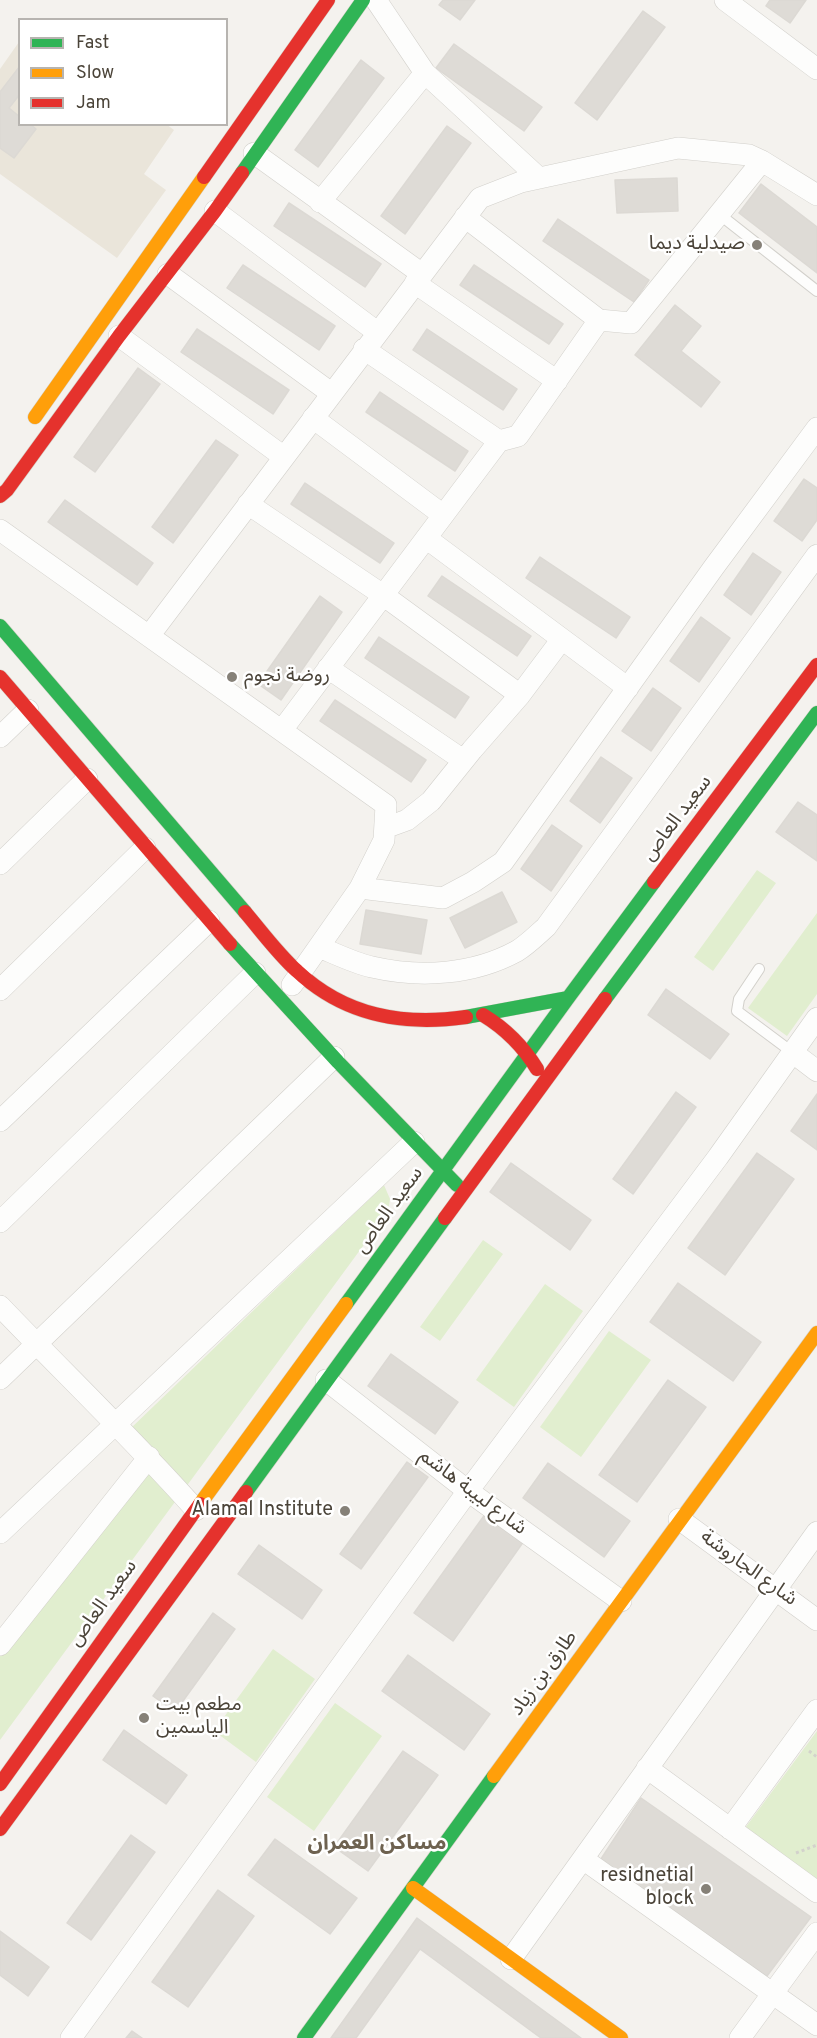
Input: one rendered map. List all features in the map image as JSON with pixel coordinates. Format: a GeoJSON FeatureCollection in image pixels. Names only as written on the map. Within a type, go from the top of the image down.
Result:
{"type":"FeatureCollection","features":[{"type":"Feature","properties":{"kind":"main road"},"geometry":{"type":"LineString","coordinates":[[27,428],[328,0]]}},
{"type":"Feature","properties":{"kind":"main road"},"geometry":{"type":"LineString","coordinates":[[0,496],[7,490],[119,336],[168,274],[363,0]]}},
{"type":"Feature","properties":{"kind":"main road"},"geometry":{"type":"LineString","coordinates":[[0,626],[264,935],[301,974],[331,996],[361,1010],[393,1018],[425,1020],[483,1015],[568,998]]}},
{"type":"Feature","properties":{"kind":"main road","name":"سعيد العاص"},"geometry":{"type":"LineString","coordinates":[[0,1784],[196,1509],[568,998],[817,665]]}},
{"type":"Feature","properties":{"kind":"main road"},"geometry":{"type":"LineString","coordinates":[[0,677],[255,973],[464,1192]]}},
{"type":"Feature","properties":{"kind":"main road"},"geometry":{"type":"LineString","coordinates":[[0,1828],[543,1083],[817,713]]}},
{"type":"Feature","properties":{"kind":"main road"},"geometry":{"type":"LineString","coordinates":[[483,1015],[502,1027],[528,1053],[543,1083]]}},
{"type":"Feature","properties":{"kind":"main road","name":"طارق بن زياد"},"geometry":{"type":"LineString","coordinates":[[304,2038],[679,1519],[817,1333]]}},
{"type":"Feature","properties":{"kind":"main road"},"geometry":{"type":"LineString","coordinates":[[413,1888],[621,2038]]}},
{"type":"Feature","properties":{"kind":"street"},"geometry":{"type":"LineString","coordinates":[[376,0],[425,72],[539,178]]}},
{"type":"Feature","properties":{"kind":"street"},"geometry":{"type":"LineString","coordinates":[[725,0],[817,69]]}},
{"type":"Feature","properties":{"kind":"street"},"geometry":{"type":"LineString","coordinates":[[320,202],[425,72]]}},
{"type":"Feature","properties":{"kind":"street"},"geometry":{"type":"LineString","coordinates":[[149,636],[480,198],[522,182],[678,148],[749,155],[814,188]]}},
{"type":"Feature","properties":{"kind":"street"},"geometry":{"type":"LineString","coordinates":[[254,153],[556,381]]}},
{"type":"Feature","properties":{"kind":"street"},"geometry":{"type":"LineString","coordinates":[[465,217],[599,320],[632,323],[762,161]]}},
{"type":"Feature","properties":{"kind":"street"},"geometry":{"type":"LineString","coordinates":[[214,211],[377,332]]}},
{"type":"Feature","properties":{"kind":"street"},"geometry":{"type":"LineString","coordinates":[[168,274],[331,393]]}},
{"type":"Feature","properties":{"kind":"street"},"geometry":{"type":"LineString","coordinates":[[282,730],[499,441],[518,436],[599,320]]}},
{"type":"Feature","properties":{"kind":"street"},"geometry":{"type":"LineString","coordinates":[[119,336],[284,457]]}},
{"type":"Feature","properties":{"kind":"street"},"geometry":{"type":"LineString","coordinates":[[364,349],[499,441]]}},
{"type":"Feature","properties":{"kind":"street"},"geometry":{"type":"LineString","coordinates":[[313,418],[443,514]]}},
{"type":"Feature","properties":{"kind":"street"},"geometry":{"type":"LineString","coordinates":[[360,888],[443,898],[503,862],[817,428]]}},
{"type":"Feature","properties":{"kind":"street"},"geometry":{"type":"LineString","coordinates":[[249,504],[383,595],[520,695]]}},
{"type":"Feature","properties":{"kind":"street"},"geometry":{"type":"LineString","coordinates":[[0,530],[386,805],[384,840],[360,888],[301,974],[280,1000]]}},
{"type":"Feature","properties":{"kind":"street"},"geometry":{"type":"LineString","coordinates":[[426,538],[628,688]]}},
{"type":"Feature","properties":{"kind":"street"},"geometry":{"type":"LineString","coordinates":[[320,947],[370,967],[444,974],[485,965],[518,950],[546,927],[817,555]]}},
{"type":"Feature","properties":{"kind":"street"},"geometry":{"type":"LineString","coordinates":[[385,828],[406,820],[431,801],[463,760],[520,695],[562,639]]}},
{"type":"Feature","properties":{"kind":"street"},"geometry":{"type":"LineString","coordinates":[[328,668],[463,760]]}},
{"type":"Feature","properties":{"kind":"street"},"geometry":{"type":"LineString","coordinates":[[0,737],[28,710]]}},
{"type":"Feature","properties":{"kind":"street"},"geometry":{"type":"LineString","coordinates":[[0,864],[87,779]]}},
{"type":"Feature","properties":{"kind":"street"},"geometry":{"type":"LineString","coordinates":[[0,990],[146,848]]}},
{"type":"Feature","properties":{"kind":"street"},"geometry":{"type":"LineString","coordinates":[[0,1121],[209,921]]}},
{"type":"Feature","properties":{"kind":"street"},"geometry":{"type":"LineString","coordinates":[[0,1222],[255,973]]}},
{"type":"Feature","properties":{"kind":"street"},"geometry":{"type":"LineString","coordinates":[[71,2038],[468,1491],[718,1157],[817,1017]]}},
{"type":"Feature","properties":{"kind":"street"},"geometry":{"type":"LineString","coordinates":[[792,1052],[817,1071]]}},
{"type":"Feature","properties":{"kind":"street"},"geometry":{"type":"LineString","coordinates":[[0,1379],[334,1057]]}},
{"type":"Feature","properties":{"kind":"street"},"geometry":{"type":"LineString","coordinates":[[0,1533],[414,1142]]}},
{"type":"Feature","properties":{"kind":"street"},"geometry":{"type":"LineString","coordinates":[[0,1306],[149,1457],[196,1509]]}},
{"type":"Feature","properties":{"kind":"street","name":"شارع لبيبة هاشم"},"geometry":{"type":"LineString","coordinates":[[326,1380],[468,1491],[621,1601]]}},
{"type":"Feature","properties":{"kind":"street"},"geometry":{"type":"LineString","coordinates":[[0,1645],[149,1457]]}},
{"type":"Feature","properties":{"kind":"street","name":"شارع الجاروشة"},"geometry":{"type":"LineString","coordinates":[[679,1519],[817,1620]]}},
{"type":"Feature","properties":{"kind":"street"},"geometry":{"type":"LineString","coordinates":[[511,1959],[817,1532]]}},
{"type":"Feature","properties":{"kind":"street"},"geometry":{"type":"LineString","coordinates":[[730,1829],[817,1710]]}},
{"type":"Feature","properties":{"kind":"street"},"geometry":{"type":"LineString","coordinates":[[647,1768],[817,1892]]}},
{"type":"Feature","properties":{"kind":"street"},"geometry":{"type":"LineString","coordinates":[[583,1859],[817,2025]]}},
{"type":"Feature","properties":{"kind":"street"},"geometry":{"type":"LineString","coordinates":[[740,2038],[817,1933]]}},
{"type":"Feature","properties":{"kind":"lane"},"geometry":{"type":"LineString","coordinates":[[719,214],[817,291]]}},
{"type":"Feature","properties":{"kind":"lane"},"geometry":{"type":"LineString","coordinates":[[759,969],[738,999],[737,1011],[792,1052]]}},
{"type":"Feature","properties":{"kind":"shaded area"},"geometry":{"type":"Polygon","coordinates":[[[18,43],[18,126],[169,126],[174,130],[144,174],[166,190],[117,258],[0,174],[0,69],[18,43]]]}},
{"type":"Feature","properties":{"kind":"green space"},"geometry":{"type":"Polygon","coordinates":[[[757,870],[776,883],[713,971],[694,957],[757,870]]]}},
{"type":"Feature","properties":{"kind":"green space"},"geometry":{"type":"Polygon","coordinates":[[[817,913],[817,994],[787,1036],[748,1008],[817,913]]]}},
{"type":"Feature","properties":{"kind":"green space"},"geometry":{"type":"Polygon","coordinates":[[[384,1185],[390,1199],[388,1212],[0,1740],[0,1654],[156,1454],[130,1429],[384,1185]]]}},
{"type":"Feature","properties":{"kind":"green space"},"geometry":{"type":"Polygon","coordinates":[[[483,1240],[503,1254],[440,1341],[420,1327],[483,1240]]]}},
{"type":"Feature","properties":{"kind":"green space"},"geometry":{"type":"Polygon","coordinates":[[[545,1284],[583,1311],[514,1407],[476,1380],[545,1284]]]}},
{"type":"Feature","properties":{"kind":"green space"},"geometry":{"type":"Polygon","coordinates":[[[609,1331],[651,1360],[581,1457],[540,1427],[609,1331]]]}},
{"type":"Feature","properties":{"kind":"green space"},"geometry":{"type":"Polygon","coordinates":[[[273,1649],[315,1679],[256,1762],[214,1731],[273,1649]]]}},
{"type":"Feature","properties":{"kind":"green space"},"geometry":{"type":"Polygon","coordinates":[[[335,1703],[382,1736],[314,1831],[267,1797],[335,1703]]]}},
{"type":"Feature","properties":{"kind":"green space"},"geometry":{"type":"Polygon","coordinates":[[[817,1731],[817,1881],[745,1828],[817,1731]]]}},
{"type":"Feature","properties":{"kind":"building"},"geometry":{"type":"Polygon","coordinates":[[[443,0],[475,0],[460,20],[439,5],[443,0]]]}},
{"type":"Feature","properties":{"kind":"building"},"geometry":{"type":"Polygon","coordinates":[[[770,0],[806,0],[790,23],[766,6],[770,0]]]}},
{"type":"Feature","properties":{"kind":"building"},"geometry":{"type":"Polygon","coordinates":[[[643,11],[665,27],[597,120],[575,103],[643,11]]]}},
{"type":"Feature","properties":{"kind":"building"},"geometry":{"type":"Polygon","coordinates":[[[454,44],[542,107],[524,131],[436,68],[454,44]]]}},
{"type":"Feature","properties":{"kind":"building"},"geometry":{"type":"Polygon","coordinates":[[[361,60],[384,78],[318,167],[295,150],[361,60]]]}},
{"type":"Feature","properties":{"kind":"building"},"geometry":{"type":"Polygon","coordinates":[[[18,69],[18,97],[9,108],[18,115],[18,126],[32,126],[36,129],[14,158],[0,148],[0,92],[18,69]]]}},
{"type":"Feature","properties":{"kind":"building"},"geometry":{"type":"Polygon","coordinates":[[[447,126],[471,143],[405,234],[381,216],[447,126]]]}},
{"type":"Feature","properties":{"kind":"building"},"geometry":{"type":"Polygon","coordinates":[[[677,178],[678,211],[617,213],[615,180],[677,178]]]}},
{"type":"Feature","properties":{"kind":"building"},"geometry":{"type":"Polygon","coordinates":[[[761,184],[817,227],[817,273],[739,213],[761,184]]]}},
{"type":"Feature","properties":{"kind":"building"},"geometry":{"type":"Polygon","coordinates":[[[289,203],[381,264],[365,287],[274,226],[289,203]]]}},
{"type":"Feature","properties":{"kind":"building"},"geometry":{"type":"Polygon","coordinates":[[[558,219],[649,280],[634,302],[543,241],[558,219]]]}},
{"type":"Feature","properties":{"kind":"building"},"geometry":{"type":"Polygon","coordinates":[[[243,265],[335,326],[319,350],[227,288],[243,265]]]}},
{"type":"Feature","properties":{"kind":"building"},"geometry":{"type":"Polygon","coordinates":[[[474,265],[563,324],[549,344],[460,285],[474,265]]]}},
{"type":"Feature","properties":{"kind":"building"},"geometry":{"type":"Polygon","coordinates":[[[675,305],[701,326],[681,351],[720,382],[701,407],[635,355],[675,305]]]}},
{"type":"Feature","properties":{"kind":"building"},"geometry":{"type":"Polygon","coordinates":[[[197,329],[289,390],[273,414],[181,352],[197,329]]]}},
{"type":"Feature","properties":{"kind":"building"},"geometry":{"type":"Polygon","coordinates":[[[427,329],[517,389],[503,410],[413,350],[427,329]]]}},
{"type":"Feature","properties":{"kind":"building"},"geometry":{"type":"Polygon","coordinates":[[[138,368],[160,384],[95,472],[74,457],[138,368]]]}},
{"type":"Feature","properties":{"kind":"building"},"geometry":{"type":"Polygon","coordinates":[[[380,392],[468,451],[455,471],[366,412],[380,392]]]}},
{"type":"Feature","properties":{"kind":"building"},"geometry":{"type":"Polygon","coordinates":[[[216,440],[238,455],[173,543],[152,527],[216,440]]]}},
{"type":"Feature","properties":{"kind":"building"},"geometry":{"type":"Polygon","coordinates":[[[804,479],[817,488],[817,520],[802,541],[774,521],[804,479]]]}},
{"type":"Feature","properties":{"kind":"building"},"geometry":{"type":"Polygon","coordinates":[[[305,483],[394,543],[380,563],[291,504],[305,483]]]}},
{"type":"Feature","properties":{"kind":"building"},"geometry":{"type":"Polygon","coordinates":[[[65,500],[153,563],[137,585],[48,522],[65,500]]]}},
{"type":"Feature","properties":{"kind":"building"},"geometry":{"type":"Polygon","coordinates":[[[753,553],[781,572],[751,615],[724,595],[753,553]]]}},
{"type":"Feature","properties":{"kind":"building"},"geometry":{"type":"Polygon","coordinates":[[[540,557],[630,617],[616,638],[526,578],[540,557]]]}},
{"type":"Feature","properties":{"kind":"building"},"geometry":{"type":"Polygon","coordinates":[[[442,576],[531,636],[517,656],[428,596],[442,576]]]}},
{"type":"Feature","properties":{"kind":"building"},"geometry":{"type":"Polygon","coordinates":[[[320,596],[342,612],[281,700],[258,684],[320,596]]]}},
{"type":"Feature","properties":{"kind":"building"},"geometry":{"type":"Polygon","coordinates":[[[701,617],[730,638],[699,682],[670,661],[701,617]]]}},
{"type":"Feature","properties":{"kind":"building"},"geometry":{"type":"Polygon","coordinates":[[[379,637],[469,697],[455,718],[365,658],[379,637]]]}},
{"type":"Feature","properties":{"kind":"building"},"geometry":{"type":"Polygon","coordinates":[[[653,688],[681,708],[651,751],[622,731],[653,688]]]}},
{"type":"Feature","properties":{"kind":"building"},"geometry":{"type":"Polygon","coordinates":[[[335,700],[426,760],[411,782],[320,721],[335,700]]]}},
{"type":"Feature","properties":{"kind":"building"},"geometry":{"type":"Polygon","coordinates":[[[601,757],[632,778],[600,823],[570,801],[601,757]]]}},
{"type":"Feature","properties":{"kind":"building"},"geometry":{"type":"Polygon","coordinates":[[[798,802],[817,815],[817,861],[776,832],[798,802]]]}},
{"type":"Feature","properties":{"kind":"building"},"geometry":{"type":"Polygon","coordinates":[[[552,825],[582,846],[551,891],[521,869],[552,825]]]}},
{"type":"Feature","properties":{"kind":"building"},"geometry":{"type":"Polygon","coordinates":[[[502,892],[517,922],[465,948],[450,918],[502,892]]]}},
{"type":"Feature","properties":{"kind":"building"},"geometry":{"type":"Polygon","coordinates":[[[366,910],[427,920],[421,954],[360,944],[366,910]]]}},
{"type":"Feature","properties":{"kind":"building"},"geometry":{"type":"Polygon","coordinates":[[[666,989],[729,1034],[710,1059],[648,1015],[666,989]]]}},
{"type":"Feature","properties":{"kind":"building"},"geometry":{"type":"Polygon","coordinates":[[[676,1092],[696,1107],[633,1194],[613,1179],[676,1092]]]}},
{"type":"Feature","properties":{"kind":"building"},"geometry":{"type":"Polygon","coordinates":[[[817,1094],[817,1150],[791,1131],[817,1094]]]}},
{"type":"Feature","properties":{"kind":"building"},"geometry":{"type":"Polygon","coordinates":[[[757,1153],[794,1179],[725,1275],[688,1248],[757,1153]]]}},
{"type":"Feature","properties":{"kind":"building"},"geometry":{"type":"Polygon","coordinates":[[[511,1163],[591,1220],[570,1250],[490,1192],[511,1163]]]}},
{"type":"Feature","properties":{"kind":"building"},"geometry":{"type":"Polygon","coordinates":[[[678,1283],[761,1342],[733,1381],[650,1322],[678,1283]]]}},
{"type":"Feature","properties":{"kind":"building"},"geometry":{"type":"Polygon","coordinates":[[[391,1354],[458,1402],[435,1434],[368,1386],[391,1354]]]}},
{"type":"Feature","properties":{"kind":"building"},"geometry":{"type":"Polygon","coordinates":[[[668,1380],[706,1407],[637,1502],[599,1475],[668,1380]]]}},
{"type":"Feature","properties":{"kind":"building"},"geometry":{"type":"Polygon","coordinates":[[[407,1462],[428,1477],[361,1569],[340,1554],[407,1462]]]}},
{"type":"Feature","properties":{"kind":"building"},"geometry":{"type":"Polygon","coordinates":[[[548,1463],[630,1521],[604,1557],[523,1498],[548,1463]]]}},
{"type":"Feature","properties":{"kind":"building"},"geometry":{"type":"Polygon","coordinates":[[[486,1513],[524,1541],[453,1641],[414,1613],[486,1513]]]}},
{"type":"Feature","properties":{"kind":"building"},"geometry":{"type":"Polygon","coordinates":[[[259,1545],[322,1590],[302,1619],[238,1574],[259,1545]]]}},
{"type":"Feature","properties":{"kind":"building"},"geometry":{"type":"Polygon","coordinates":[[[213,1613],[235,1629],[175,1712],[153,1696],[213,1613]]]}},
{"type":"Feature","properties":{"kind":"building"},"geometry":{"type":"Polygon","coordinates":[[[408,1655],[490,1714],[464,1750],[382,1691],[408,1655]]]}},
{"type":"Feature","properties":{"kind":"building"},"geometry":{"type":"Polygon","coordinates":[[[124,1730],[187,1775],[166,1804],[103,1760],[124,1730]]]}},
{"type":"Feature","properties":{"kind":"building"},"geometry":{"type":"Polygon","coordinates":[[[403,1751],[438,1775],[368,1871],[334,1847],[403,1751]]]}},
{"type":"Feature","properties":{"kind":"building","name":"residnetial block"},"geometry":{"type":"Polygon","coordinates":[[[641,1798],[811,1917],[767,1976],[599,1862],[641,1798]]]}},
{"type":"Feature","properties":{"kind":"building"},"geometry":{"type":"Polygon","coordinates":[[[131,1835],[155,1852],[91,1940],[67,1923],[131,1835]]]}},
{"type":"Feature","properties":{"kind":"building"},"geometry":{"type":"Polygon","coordinates":[[[275,1839],[357,1898],[330,1934],[248,1875],[275,1839]]]}},
{"type":"Feature","properties":{"kind":"building"},"geometry":{"type":"Polygon","coordinates":[[[218,1890],[254,1916],[188,2007],[152,1982],[218,1890]]]}},
{"type":"Feature","properties":{"kind":"building"},"geometry":{"type":"Polygon","coordinates":[[[417,1918],[581,2038],[541,2038],[420,1949],[356,2038],[331,2038],[417,1918]]]}},
{"type":"Feature","properties":{"kind":"building"},"geometry":{"type":"Polygon","coordinates":[[[0,1931],[49,1967],[28,1996],[0,1975],[0,1931]]]}},
{"type":"Feature","properties":{"kind":"building"},"geometry":{"type":"Polygon","coordinates":[[[132,2031],[142,2038],[126,2038],[132,2031]]]}},
{"type":"Feature","properties":{"kind":"traffic: fast"},"geometry":{"type":"LineString","coordinates":[[242,173],[363,0]]}},
{"type":"Feature","properties":{"kind":"traffic: fast"},"geometry":{"type":"LineString","coordinates":[[0,626],[245,912]]}},
{"type":"Feature","properties":{"kind":"traffic: fast"},"geometry":{"type":"LineString","coordinates":[[605,999],[817,713]]}},
{"type":"Feature","properties":{"kind":"traffic: fast"},"geometry":{"type":"LineString","coordinates":[[346,1304],[654,882]]}},
{"type":"Feature","properties":{"kind":"traffic: fast"},"geometry":{"type":"LineString","coordinates":[[230,944],[338,1062],[457,1185]]}},
{"type":"Feature","properties":{"kind":"traffic: fast"},"geometry":{"type":"LineString","coordinates":[[466,1017],[568,998]]}},
{"type":"Feature","properties":{"kind":"traffic: fast"},"geometry":{"type":"LineString","coordinates":[[246,1492],[445,1218]]}},
{"type":"Feature","properties":{"kind":"traffic: fast"},"geometry":{"type":"LineString","coordinates":[[304,2038],[494,1776]]}},
{"type":"Feature","properties":{"kind":"traffic: slow"},"geometry":{"type":"LineString","coordinates":[[35,417],[204,177]]}},
{"type":"Feature","properties":{"kind":"traffic: slow"},"geometry":{"type":"LineString","coordinates":[[200,1504],[346,1304]]}},
{"type":"Feature","properties":{"kind":"traffic: slow"},"geometry":{"type":"LineString","coordinates":[[494,1776],[817,1333]]}},
{"type":"Feature","properties":{"kind":"traffic: slow"},"geometry":{"type":"LineString","coordinates":[[413,1888],[621,2038]]}},
{"type":"Feature","properties":{"kind":"traffic: jam"},"geometry":{"type":"LineString","coordinates":[[204,177],[328,0]]}},
{"type":"Feature","properties":{"kind":"traffic: jam"},"geometry":{"type":"LineString","coordinates":[[0,496],[7,490],[242,173]]}},
{"type":"Feature","properties":{"kind":"traffic: jam"},"geometry":{"type":"LineString","coordinates":[[654,882],[817,665]]}},
{"type":"Feature","properties":{"kind":"traffic: jam"},"geometry":{"type":"LineString","coordinates":[[0,677],[230,944]]}},
{"type":"Feature","properties":{"kind":"traffic: jam"},"geometry":{"type":"LineString","coordinates":[[245,912],[290,964],[315,986],[355,1008],[397,1018],[420,1020],[466,1017]]}},
{"type":"Feature","properties":{"kind":"traffic: jam"},"geometry":{"type":"LineString","coordinates":[[445,1218],[605,999]]}},
{"type":"Feature","properties":{"kind":"traffic: jam"},"geometry":{"type":"LineString","coordinates":[[483,1015],[513,1039],[537,1069]]}},
{"type":"Feature","properties":{"kind":"traffic: jam"},"geometry":{"type":"LineString","coordinates":[[0,1829],[246,1492]]}},
{"type":"Feature","properties":{"kind":"traffic: jam"},"geometry":{"type":"LineString","coordinates":[[0,1784],[200,1504]]}},
{"type":"Feature","properties":{"kind":"place","name":"صيدلية ديما"},"geometry":{"type":"Point","coordinates":[757,245]}},
{"type":"Feature","properties":{"kind":"place","name":"روضة نجوم"},"geometry":{"type":"Point","coordinates":[232,677]}},
{"type":"Feature","properties":{"kind":"place","name":"Alamal Institute"},"geometry":{"type":"Point","coordinates":[345,1511]}},
{"type":"Feature","properties":{"kind":"place","name":"مطعم بيت الياسمين"},"geometry":{"type":"Point","coordinates":[144,1718]}},
{"type":"Feature","properties":{"kind":"place","name":"residnetial block"},"geometry":{"type":"Point","coordinates":[706,1889]}},
{"type":"Feature","properties":{"kind":"district","name":"مساكن العمران"},"geometry":{"type":"Point","coordinates":[377,1845]}}]}
